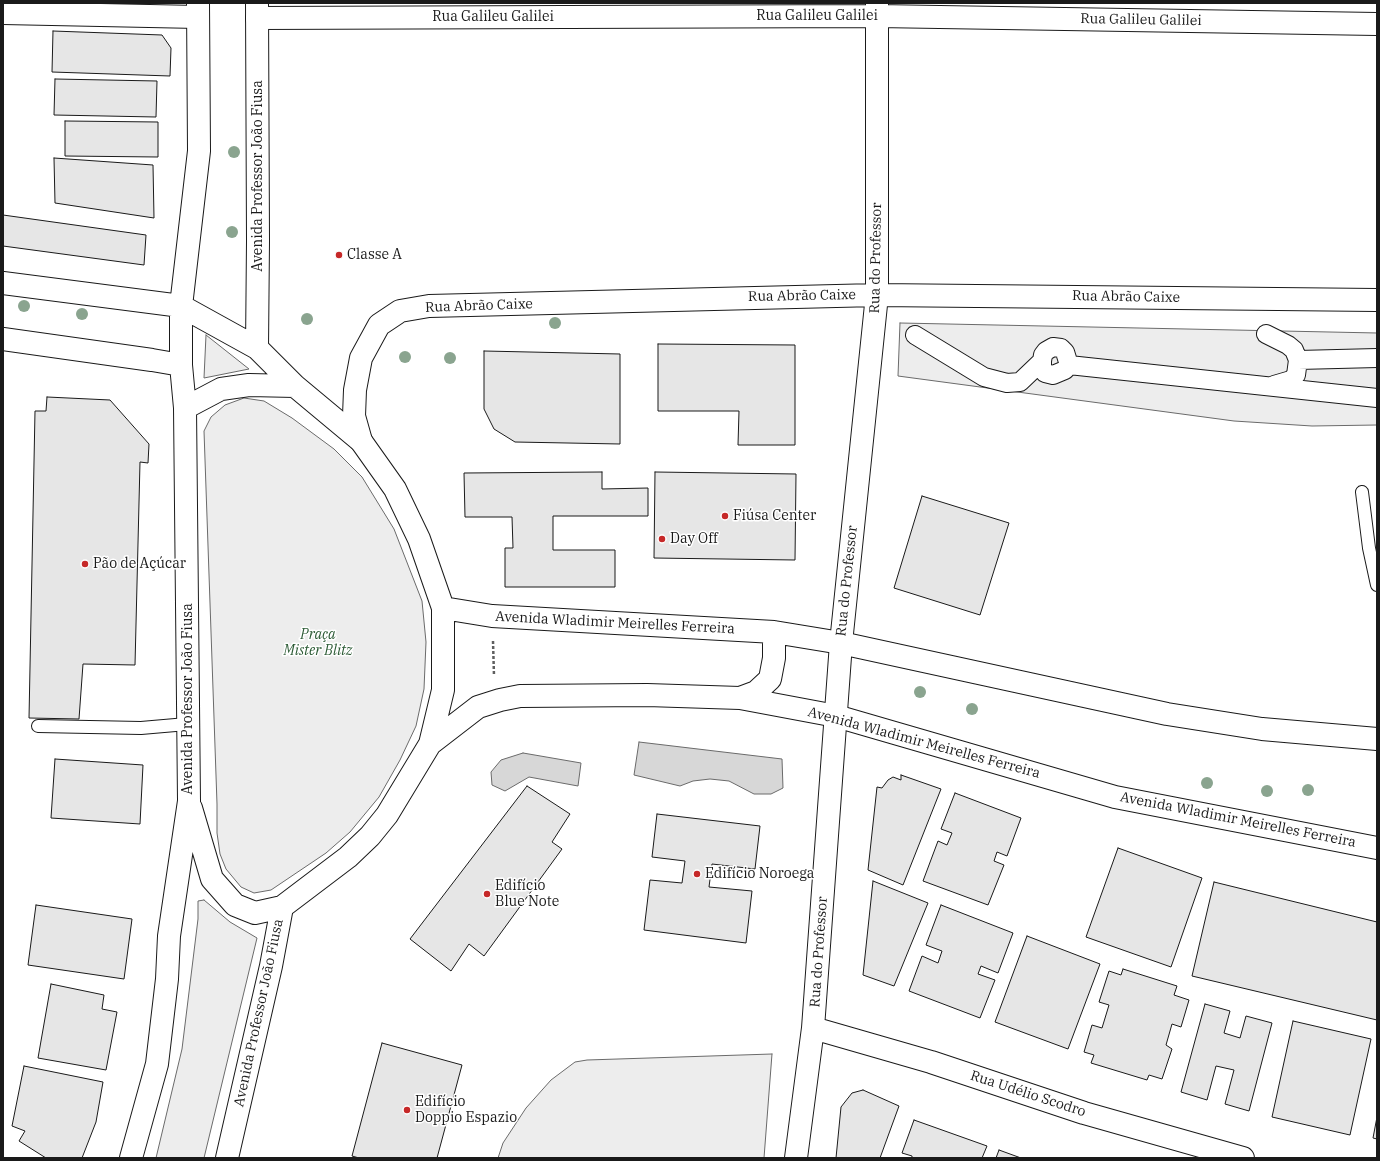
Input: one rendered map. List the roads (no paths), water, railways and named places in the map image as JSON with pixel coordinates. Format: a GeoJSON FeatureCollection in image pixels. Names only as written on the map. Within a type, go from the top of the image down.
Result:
{"type":"FeatureCollection","features":[{"type":"Feature","properties":{"kind":"main road","name":"Avenida Professor João Fiusa"},"geometry":{"type":"LineString","coordinates":[[131,1158],[157,1064],[167,979],[170,936],[189,801],[187,724],[185,408],[181,365],[181,306],[199,151],[198,10]]}},
{"type":"Feature","properties":{"kind":"main road"},"geometry":{"type":"LineString","coordinates":[[3,13],[198,10]]}},
{"type":"Feature","properties":{"kind":"main road","name":"Rua Galileu Galilei"},"geometry":{"type":"LineString","coordinates":[[257,10],[877,10],[1377,24]]}},
{"type":"Feature","properties":{"kind":"main road","name":"Avenida Professor João Fiusa"},"geometry":{"type":"LineString","coordinates":[[257,10],[257,348]]}},
{"type":"Feature","properties":{"kind":"main road","name":"Rua do Professor"},"geometry":{"type":"LineString","coordinates":[[796,1158],[813,1028],[840,643],[877,294],[877,10]]}},
{"type":"Feature","properties":{"kind":"main road"},"geometry":{"type":"LineString","coordinates":[[3,283],[181,306]]}},
{"type":"Feature","properties":{"kind":"main road","name":"Rua Abrão Caixe"},"geometry":{"type":"LineString","coordinates":[[361,441],[354,416],[355,390],[361,358],[379,325],[400,311],[429,306],[877,294],[1377,300]]}},
{"type":"Feature","properties":{"kind":"main road","name":"Avenida Professor João Fiusa"},"geometry":{"type":"LineString","coordinates":[[181,306],[257,348],[296,386],[361,441],[395,489],[419,539],[443,608],[443,690],[430,744],[387,815],[370,836],[348,857],[282,907],[271,966],[227,1158]]}},
{"type":"Feature","properties":{"kind":"main road"},"geometry":{"type":"LineString","coordinates":[[3,339],[181,365]]}},
{"type":"Feature","properties":{"kind":"main road"},"geometry":{"type":"LineString","coordinates":[[185,408],[221,389],[249,385],[296,386]]}},
{"type":"Feature","properties":{"kind":"main road","name":"Avenida Wladimir Meirelles Ferreira"},"geometry":{"type":"LineString","coordinates":[[443,608],[492,616],[774,632],[840,643],[1167,714],[1262,729],[1377,739]]}},
{"type":"Feature","properties":{"kind":"main road"},"geometry":{"type":"LineString","coordinates":[[740,698],[756,692],[770,679],[774,658],[774,632]]}},
{"type":"Feature","properties":{"kind":"main road","name":"Avenida Wladimir Meirelles Ferreira"},"geometry":{"type":"LineString","coordinates":[[430,744],[478,707],[495,701],[520,696],[647,695],[740,698],[836,716],[1115,797],[1377,848]]}},
{"type":"Feature","properties":{"kind":"main road"},"geometry":{"type":"LineString","coordinates":[[189,801],[212,879],[235,905],[255,913],[282,907]]}},
{"type":"Feature","properties":{"kind":"main road","name":"Rua Udélio Scodro"},"geometry":{"type":"LineString","coordinates":[[813,1028],[931,1062],[1084,1113],[1243,1158]]}},
{"type":"Feature","properties":{"kind":"street"},"geometry":{"type":"LineString","coordinates":[[1266,334],[1288,345],[1294,350],[1298,360],[1296,375],[1291,380],[1267,386]]}},
{"type":"Feature","properties":{"kind":"street"},"geometry":{"type":"LineString","coordinates":[[914,335],[984,377],[1007,384],[1020,382],[1042,361],[1042,368],[1045,373],[1053,375],[1064,370],[1069,365],[1377,398]]}},
{"type":"Feature","properties":{"kind":"street"},"geometry":{"type":"LineString","coordinates":[[1298,360],[1377,358]]}},
{"type":"Feature","properties":{"kind":"lane"},"geometry":{"type":"LineString","coordinates":[[1362,492],[1369,548],[1377,585]]}},
{"type":"Feature","properties":{"kind":"lane"},"geometry":{"type":"LineString","coordinates":[[38,726],[141,728],[187,724]]}},
{"type":"Feature","properties":{"kind":"place","name":"Classe A"},"geometry":{"type":"Point","coordinates":[339,255]}},
{"type":"Feature","properties":{"kind":"place","name":"Fiúsa Center"},"geometry":{"type":"Point","coordinates":[725,516]}},
{"type":"Feature","properties":{"kind":"place","name":"Day Off"},"geometry":{"type":"Point","coordinates":[662,539]}},
{"type":"Feature","properties":{"kind":"place","name":"Pão de Açúcar"},"geometry":{"type":"Point","coordinates":[85,564]}},
{"type":"Feature","properties":{"kind":"place","name":"Edifício Noroega"},"geometry":{"type":"Point","coordinates":[697,874]}},
{"type":"Feature","properties":{"kind":"place","name":"Edifício Blue Note"},"geometry":{"type":"Point","coordinates":[487,894]}},
{"type":"Feature","properties":{"kind":"place","name":"Edifício Doppio Espazio"},"geometry":{"type":"Point","coordinates":[407,1110]}},
{"type":"Feature","properties":{"kind":"park label","name":"Praça Mister Blitz"},"geometry":{"type":"Point","coordinates":[318,644]}}]}
